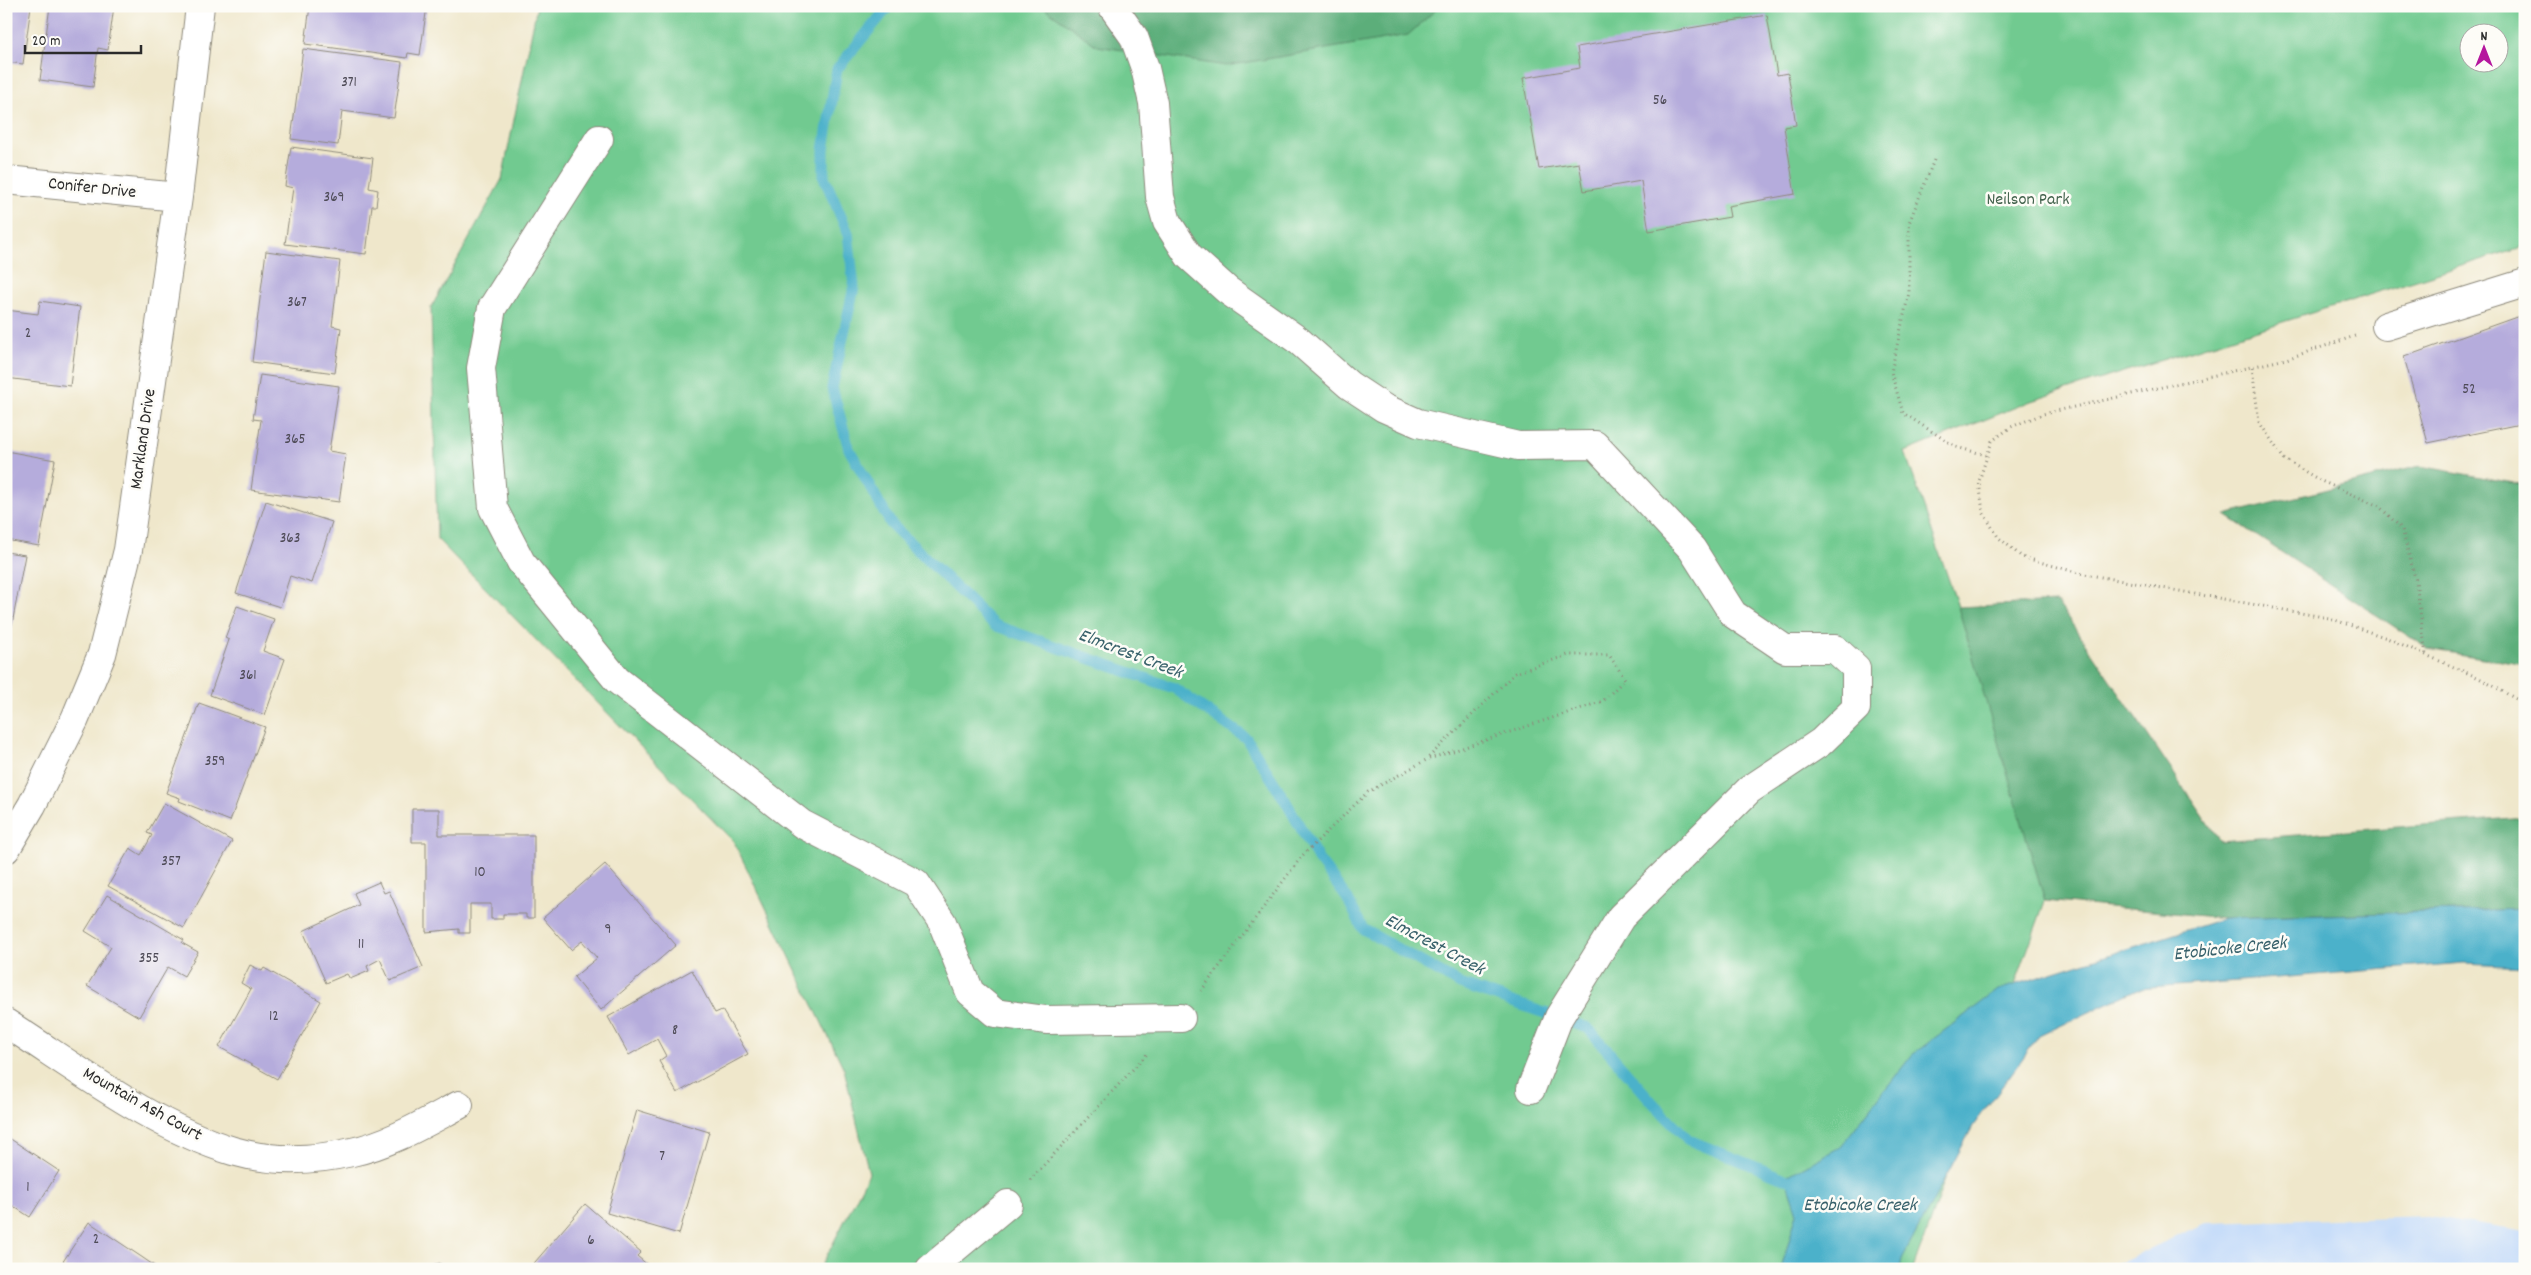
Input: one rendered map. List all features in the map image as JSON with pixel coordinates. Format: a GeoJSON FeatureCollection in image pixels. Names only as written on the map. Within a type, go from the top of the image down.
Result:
{"type":"FeatureCollection","features":[{"type":"Feature","properties":{"kind":"street","name":"Markland Drive"},"geometry":{"type":"LineString","coordinates":[[6,849],[32,805],[74,719],[102,654],[128,550],[178,197],[200,6]]}},
{"type":"Feature","properties":{"kind":"street"},"geometry":{"type":"LineString","coordinates":[[1112,6],[1134,37],[1145,68],[1153,103],[1160,197],[1167,222],[1189,256],[1221,285],[1299,341],[1349,385],[1384,408],[1418,423],[1518,446],[1595,445],[1692,549],[1733,614],[1785,649],[1835,649],[1856,668],[1856,708],[1821,742],[1749,790],[1621,917],[1559,1017],[1531,1089]]}},
{"type":"Feature","properties":{"kind":"street"},"geometry":{"type":"LineString","coordinates":[[599,140],[492,308],[484,350],[481,368],[493,508],[521,562],[617,680],[802,824],[916,883],[942,922],[970,992],[995,1013],[1046,1020],[1181,1018]]}},
{"type":"Feature","properties":{"kind":"street","name":"Conifer Drive"},"geometry":{"type":"LineString","coordinates":[[6,180],[178,197]]}},
{"type":"Feature","properties":{"kind":"street"},"geometry":{"type":"LineString","coordinates":[[2386,326],[2525,283]]}},
{"type":"Feature","properties":{"kind":"street","name":"Mountain Ash Court"},"geometry":{"type":"LineString","coordinates":[[6,1023],[135,1105],[178,1128],[212,1144],[263,1157],[293,1159],[354,1152],[383,1143],[410,1131],[459,1105]]}},
{"type":"Feature","properties":{"kind":"street"},"geometry":{"type":"LineString","coordinates":[[930,1269],[1008,1204]]}},
{"type":"Feature","properties":{"kind":"path"},"geometry":{"type":"LineString","coordinates":[[1934,160],[1909,223],[1909,293],[1891,372],[1903,413],[1956,447],[1986,455]]}},
{"type":"Feature","properties":{"kind":"path"},"geometry":{"type":"LineString","coordinates":[[2386,326],[2286,359],[2043,414],[2011,427],[1992,441],[1986,455],[1979,481],[1983,512],[1998,537],[2022,557],[2079,573],[2328,618],[2387,638],[2479,678],[2525,704]]}},
{"type":"Feature","properties":{"kind":"path"},"geometry":{"type":"LineString","coordinates":[[2252,367],[2259,422],[2284,459],[2321,481],[2379,506],[2402,529],[2416,581],[2426,655]]}},
{"type":"Feature","properties":{"kind":"path"},"geometry":{"type":"LineString","coordinates":[[1302,856],[1368,792],[1426,760],[1603,701],[1625,679],[1609,655],[1568,655],[1515,674],[1426,760]]}},
{"type":"Feature","properties":{"kind":"shaded area"},"geometry":{"type":"Polygon","coordinates":[[[2428,1216],[2525,1232],[2525,1269],[2105,1269],[2206,1223],[2428,1216]]]}},
{"type":"Feature","properties":{"kind":"green space","name":"Neilson Park"},"geometry":{"type":"Polygon","coordinates":[[[537,6],[2525,6],[2525,246],[2031,401],[1905,452],[2003,738],[2045,901],[1913,1269],[820,1269],[869,1173],[844,1069],[734,842],[437,539],[431,308],[502,179],[537,6]]]}},
{"type":"Feature","properties":{"kind":"green space"},"geometry":{"type":"Polygon","coordinates":[[[1042,6],[1440,6],[1408,35],[1226,66],[1097,46],[1042,6]]]}},
{"type":"Feature","properties":{"kind":"green space"},"geometry":{"type":"Polygon","coordinates":[[[2420,466],[2525,485],[2525,665],[2428,649],[2225,515],[2420,466]]]}},
{"type":"Feature","properties":{"kind":"green space"},"geometry":{"type":"Polygon","coordinates":[[[2057,602],[2220,841],[2525,817],[2525,909],[2225,918],[2045,901],[1958,607],[2057,602]]]}},
{"type":"Feature","properties":{"kind":"water","name":"Etobicoke Creek"},"geometry":{"type":"Polygon","coordinates":[[[2525,909],[2525,966],[2464,963],[2138,989],[2039,1036],[1973,1126],[1902,1259],[1900,1269],[1781,1269],[1797,1213],[1785,1177],[1840,1147],[1912,1055],[1998,990],[2225,918],[2525,909]]]}},
{"type":"Feature","properties":{"kind":"building"},"geometry":{"type":"Polygon","coordinates":[[[6,6],[31,6],[23,64],[6,62],[6,6]]]}},
{"type":"Feature","properties":{"kind":"building"},"geometry":{"type":"Polygon","coordinates":[[[50,6],[114,6],[108,50],[98,48],[93,87],[40,80],[50,6]]]}},
{"type":"Feature","properties":{"kind":"building"},"geometry":{"type":"Polygon","coordinates":[[[310,6],[427,6],[420,55],[408,53],[407,58],[305,44],[310,6]]]}},
{"type":"Feature","properties":{"kind":"building"},"geometry":{"type":"Polygon","coordinates":[[[1767,15],[1777,75],[1788,73],[1796,125],[1784,127],[1795,194],[1728,206],[1730,217],[1649,231],[1641,181],[1584,191],[1579,163],[1539,169],[1523,78],[1580,68],[1577,47],[1767,15]]]}},
{"type":"Feature","properties":{"kind":"building"},"geometry":{"type":"Polygon","coordinates":[[[303,49],[402,62],[394,118],[342,111],[338,145],[291,139],[303,49]]]}},
{"type":"Feature","properties":{"kind":"building"},"geometry":{"type":"Polygon","coordinates":[[[291,147],[373,158],[369,188],[378,190],[376,206],[372,206],[366,254],[285,244],[293,188],[285,186],[291,147]]]}},
{"type":"Feature","properties":{"kind":"building"},"geometry":{"type":"Polygon","coordinates":[[[266,251],[340,261],[332,326],[341,328],[335,373],[252,362],[266,251]]]}},
{"type":"Feature","properties":{"kind":"building"},"geometry":{"type":"Polygon","coordinates":[[[40,301],[80,307],[70,386],[6,378],[6,310],[38,314],[40,301]]]}},
{"type":"Feature","properties":{"kind":"building"},"geometry":{"type":"Polygon","coordinates":[[[2525,314],[2525,423],[2428,443],[2404,357],[2525,314]]]}},
{"type":"Feature","properties":{"kind":"building"},"geometry":{"type":"Polygon","coordinates":[[[260,375],[339,386],[329,451],[346,454],[339,502],[251,490],[261,420],[253,419],[260,375]]]}},
{"type":"Feature","properties":{"kind":"building"},"geometry":{"type":"Polygon","coordinates":[[[6,451],[55,460],[39,546],[6,540],[6,451]]]}},
{"type":"Feature","properties":{"kind":"building"},"geometry":{"type":"Polygon","coordinates":[[[266,501],[332,522],[312,583],[290,576],[280,607],[236,593],[266,501]]]}},
{"type":"Feature","properties":{"kind":"building"},"geometry":{"type":"Polygon","coordinates":[[[6,552],[25,555],[7,651],[6,651],[6,552]]]}},
{"type":"Feature","properties":{"kind":"building"},"geometry":{"type":"Polygon","coordinates":[[[237,606],[274,619],[263,651],[285,659],[265,715],[210,695],[229,640],[225,638],[237,606]]]}},
{"type":"Feature","properties":{"kind":"building"},"geometry":{"type":"Polygon","coordinates":[[[199,703],[265,727],[230,821],[179,801],[180,798],[166,793],[199,703]]]}},
{"type":"Feature","properties":{"kind":"building"},"geometry":{"type":"Polygon","coordinates":[[[164,803],[232,841],[184,928],[108,886],[130,848],[141,855],[152,835],[147,833],[164,803]]]}},
{"type":"Feature","properties":{"kind":"building"},"geometry":{"type":"Polygon","coordinates":[[[412,809],[439,809],[439,835],[534,835],[534,918],[526,918],[526,914],[503,914],[503,919],[491,919],[491,904],[470,904],[470,933],[459,933],[459,929],[426,932],[426,842],[412,842],[412,809]]]}},
{"type":"Feature","properties":{"kind":"building"},"geometry":{"type":"Polygon","coordinates":[[[605,864],[676,945],[601,1010],[574,977],[597,958],[582,941],[571,950],[543,918],[605,864]]]}},
{"type":"Feature","properties":{"kind":"building"},"geometry":{"type":"Polygon","coordinates":[[[379,882],[384,893],[389,891],[423,967],[390,981],[380,959],[367,966],[369,971],[350,979],[347,974],[326,983],[303,931],[359,905],[354,893],[379,882]]]}},
{"type":"Feature","properties":{"kind":"building"},"geometry":{"type":"Polygon","coordinates":[[[107,895],[184,940],[182,943],[198,952],[184,976],[168,967],[139,1017],[87,986],[111,947],[85,931],[107,895]]]}},
{"type":"Feature","properties":{"kind":"building"},"geometry":{"type":"Polygon","coordinates":[[[250,965],[262,971],[264,968],[321,1001],[277,1079],[219,1047],[251,989],[241,983],[250,965]]]}},
{"type":"Feature","properties":{"kind":"building"},"geometry":{"type":"Polygon","coordinates":[[[692,970],[715,1013],[722,1010],[748,1054],[677,1093],[659,1061],[666,1056],[657,1039],[629,1055],[608,1017],[692,970]]]}},
{"type":"Feature","properties":{"kind":"building"},"geometry":{"type":"Polygon","coordinates":[[[637,1110],[709,1132],[679,1234],[607,1213],[637,1110]]]}},
{"type":"Feature","properties":{"kind":"building"},"geometry":{"type":"Polygon","coordinates":[[[6,1136],[59,1171],[30,1217],[10,1204],[6,1209],[6,1136]]]}},
{"type":"Feature","properties":{"kind":"building"},"geometry":{"type":"Polygon","coordinates":[[[585,1204],[641,1252],[637,1256],[650,1267],[648,1269],[529,1269],[585,1204]]]}},
{"type":"Feature","properties":{"kind":"building"},"geometry":{"type":"Polygon","coordinates":[[[89,1222],[159,1269],[64,1269],[66,1266],[62,1263],[89,1222]]]}},
{"type":"Feature","properties":{"kind":"building"},"geometry":{"type":"Polygon","coordinates":[[[440,1263],[442,1269],[419,1269],[419,1268],[440,1263]]]}},
{"type":"Feature","properties":{"kind":"waterway","name":"Elmcrest Creek"},"geometry":{"type":"LineString","coordinates":[[889,6],[837,69],[824,150],[824,177],[848,233],[854,287],[832,388],[849,449],[891,524],[994,625],[1174,688],[1246,738],[1285,800],[1318,859],[1347,898],[1363,929],[1460,984],[1588,1028],[1653,1103],[1689,1140],[1798,1184]]}}]}
